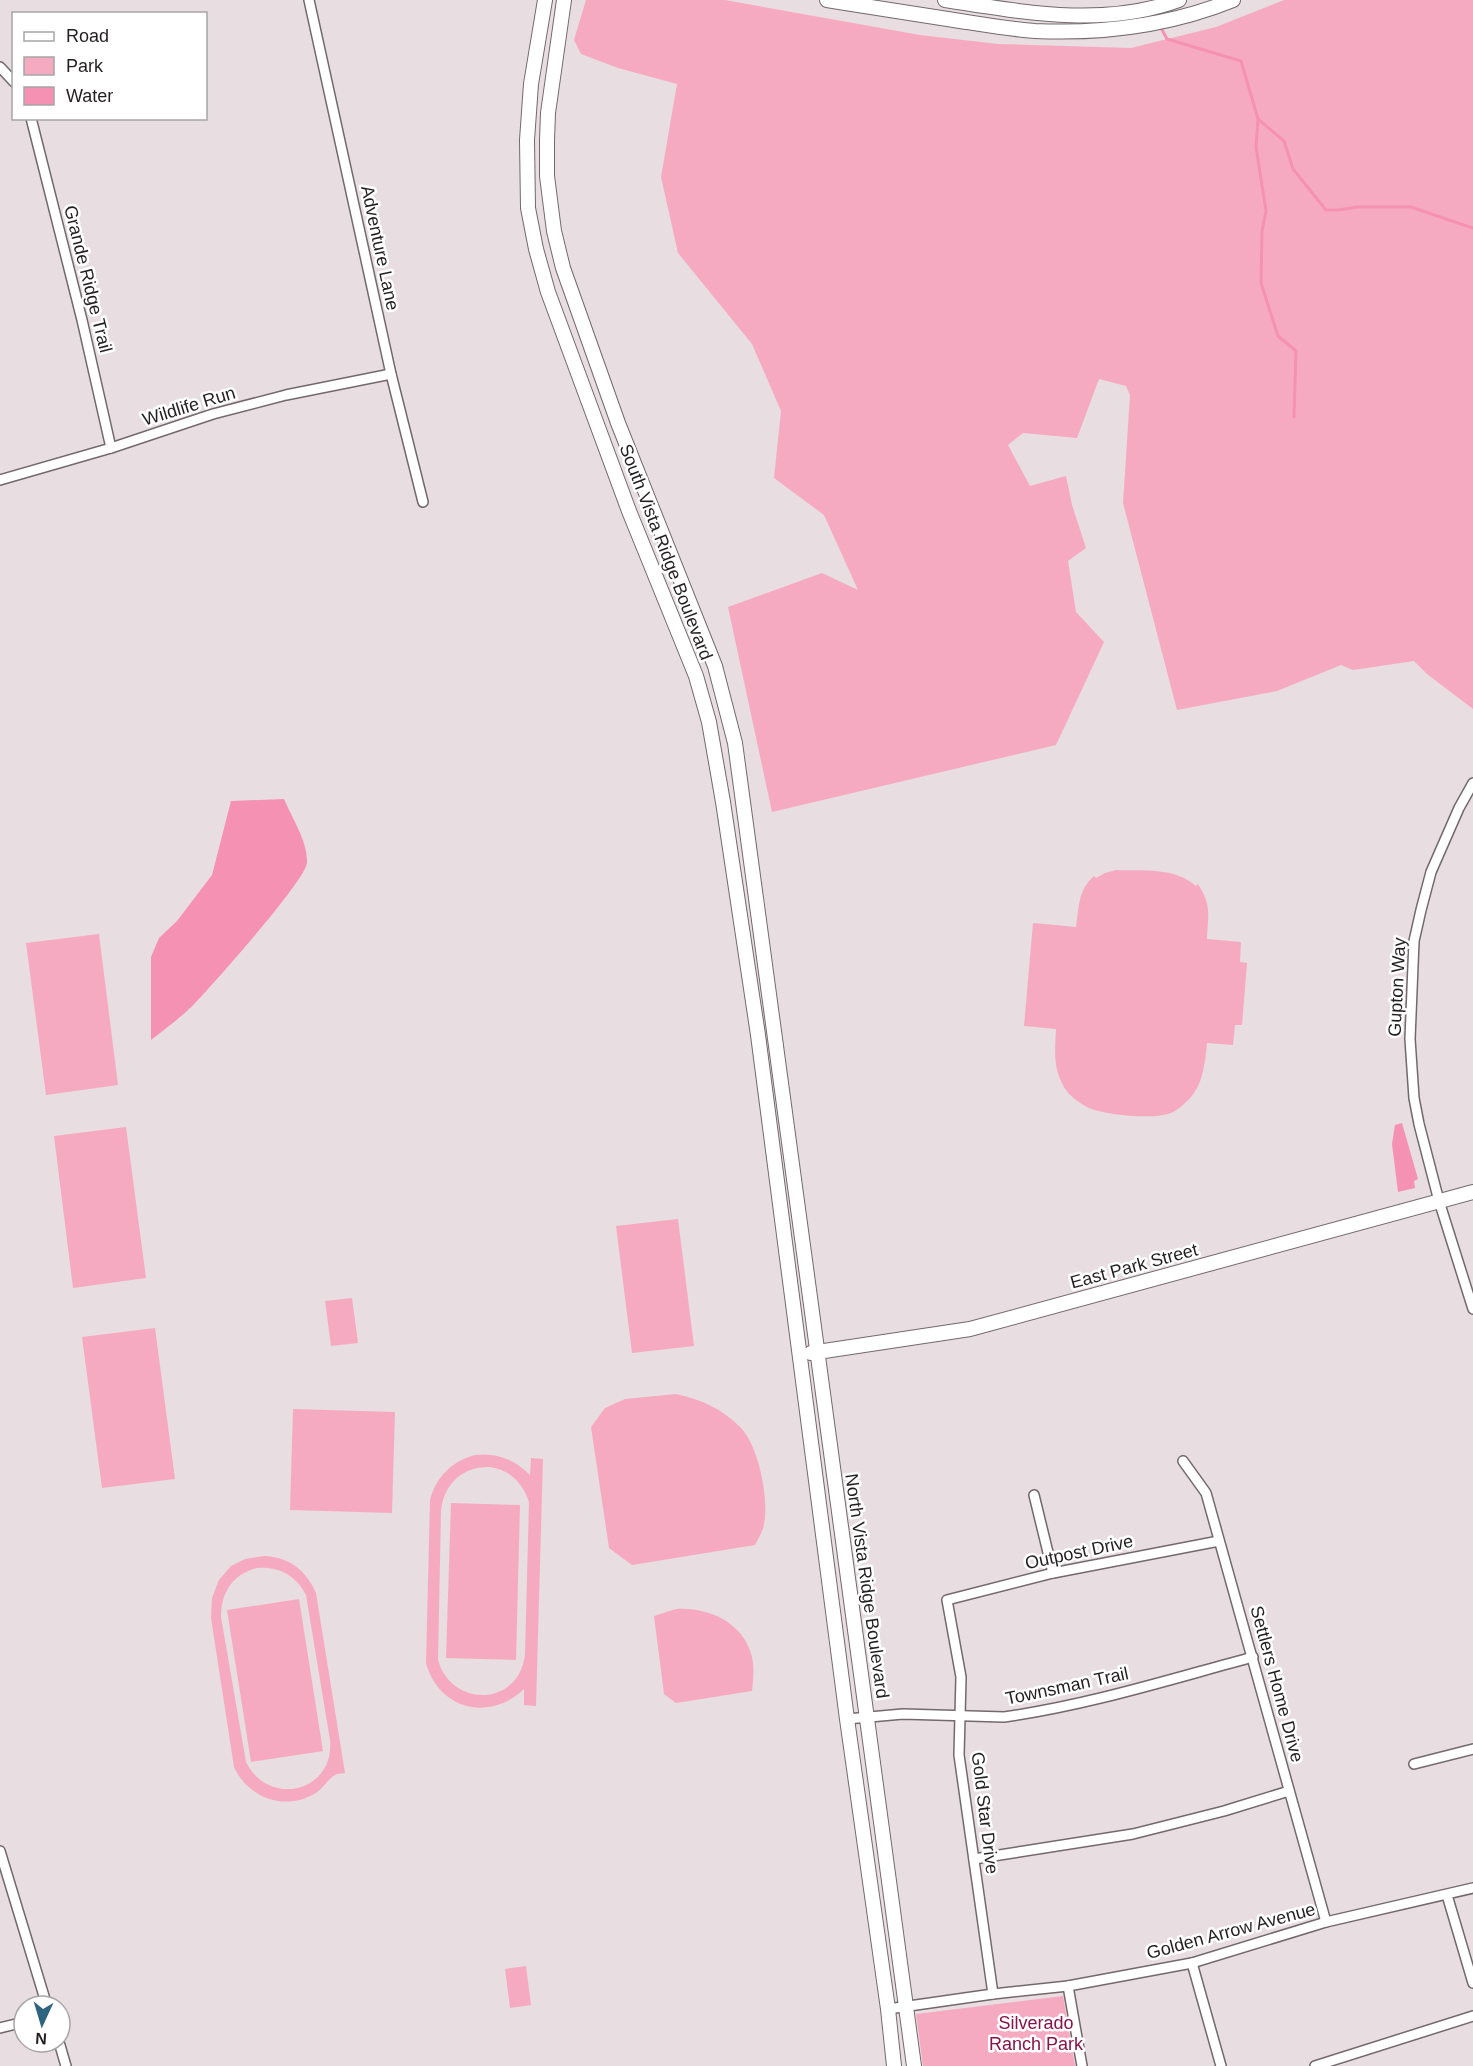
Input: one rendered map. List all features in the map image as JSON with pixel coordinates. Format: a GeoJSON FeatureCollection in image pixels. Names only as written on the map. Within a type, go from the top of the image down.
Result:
{"type":"FeatureCollection","features":[{"type":"Feature","properties":{"kind":"street","name":"Adventure Lane"},"geometry":{"type":"LineString","coordinates":[[309,0],[391,374],[423,502]]}},
{"type":"Feature","properties":{"kind":"street","name":"South Vista Ridge Boulevard"},"geometry":{"type":"LineString","coordinates":[[545,0],[531,84],[527,140],[528,208],[536,249],[549,292],[629,511],[696,676],[709,722],[723,802],[770,1125]]}},
{"type":"Feature","properties":{"kind":"street","name":"South Vista Ridge Boulevard"},"geometry":{"type":"LineString","coordinates":[[564,0],[547,140],[547,176],[554,231],[563,268],[591,350],[648,501],[715,666],[728,713],[743,800],[785,1110]]}},
{"type":"Feature","properties":{"kind":"street"},"geometry":{"type":"LineString","coordinates":[[827,0],[1032,31],[1138,26],[1188,15],[1233,0]]}},
{"type":"Feature","properties":{"kind":"street"},"geometry":{"type":"LineString","coordinates":[[952,20],[950,1],[1016,12],[1082,16],[1132,11],[1175,1]]}},
{"type":"Feature","properties":{"kind":"street"},"geometry":{"type":"LineString","coordinates":[[0,68],[12,80]]}},
{"type":"Feature","properties":{"kind":"street","name":"Grande Ridge Trail"},"geometry":{"type":"LineString","coordinates":[[32,120],[82,320],[111,448]]}},
{"type":"Feature","properties":{"kind":"street","name":"Wildlife Run"},"geometry":{"type":"LineString","coordinates":[[0,480],[111,448],[213,414],[286,394],[391,374]]}},
{"type":"Feature","properties":{"kind":"street","name":"Gupton Way"},"geometry":{"type":"LineString","coordinates":[[1473,783],[1459,808],[1431,872],[1414,941],[1410,1040],[1414,1098],[1419,1124],[1439,1201],[1473,1309]]}},
{"type":"Feature","properties":{"kind":"street","name":"North Vista Ridge Boulevard"},"geometry":{"type":"LineString","coordinates":[[785,1110],[914,2066]]}},
{"type":"Feature","properties":{"kind":"street","name":"North Vista Ridge Boulevard"},"geometry":{"type":"LineString","coordinates":[[770,1125],[894,2066]]}},
{"type":"Feature","properties":{"kind":"street","name":"East Park Street"},"geometry":{"type":"LineString","coordinates":[[800,1354],[970,1329],[1473,1192]]}},
{"type":"Feature","properties":{"kind":"street","name":"Settlers Home Drive"},"geometry":{"type":"LineString","coordinates":[[1184,1461],[1206,1493],[1326,1922]]}},
{"type":"Feature","properties":{"kind":"street"},"geometry":{"type":"LineString","coordinates":[[1034,1495],[1053,1574]]}},
{"type":"Feature","properties":{"kind":"street","name":"Outpost Drive"},"geometry":{"type":"LineString","coordinates":[[946,1600],[1053,1574],[1219,1540]]}},
{"type":"Feature","properties":{"kind":"street","name":"Gold Star Drive"},"geometry":{"type":"LineString","coordinates":[[946,1600],[961,1677],[962,1715],[959,1755],[993,1994]]}},
{"type":"Feature","properties":{"kind":"street","name":"Townsman Trail"},"geometry":{"type":"LineString","coordinates":[[847,1719],[903,1714],[1004,1717],[1087,1702],[1253,1657]]}},
{"type":"Feature","properties":{"kind":"street"},"geometry":{"type":"LineString","coordinates":[[1414,1764],[1473,1749]]}},
{"type":"Feature","properties":{"kind":"street"},"geometry":{"type":"LineString","coordinates":[[974,1859],[1133,1834],[1224,1811],[1289,1791]]}},
{"type":"Feature","properties":{"kind":"street"},"geometry":{"type":"LineString","coordinates":[[0,1851],[43,1994]]}},
{"type":"Feature","properties":{"kind":"street","name":"Golden Arrow Avenue"},"geometry":{"type":"LineString","coordinates":[[888,2009],[1068,1986],[1192,1963],[1326,1922],[1473,1888]]}},
{"type":"Feature","properties":{"kind":"street"},"geometry":{"type":"LineString","coordinates":[[1447,1895],[1473,1983]]}},
{"type":"Feature","properties":{"kind":"street"},"geometry":{"type":"LineString","coordinates":[[1192,1963],[1221,2066]]}},
{"type":"Feature","properties":{"kind":"street"},"geometry":{"type":"LineString","coordinates":[[1068,1986],[1082,2066]]}},
{"type":"Feature","properties":{"kind":"street"},"geometry":{"type":"LineString","coordinates":[[1315,2066],[1473,2016]]}},
{"type":"Feature","properties":{"kind":"street"},"geometry":{"type":"LineString","coordinates":[[1345,2056],[1350,2066]]}},
{"type":"Feature","properties":{"kind":"green space"},"geometry":{"type":"Polygon","coordinates":[[[586,0],[725,0],[920,35],[998,44],[1131,48],[1216,27],[1284,0],[1473,0],[1473,709],[1427,674],[1414,661],[1353,670],[1341,665],[1277,691],[1177,710],[1123,503],[1130,395],[1126,386],[1099,379],[1077,438],[1023,433],[1008,445],[1030,486],[1066,476],[1072,505],[1086,548],[1068,561],[1076,612],[1104,642],[1056,745],[772,812],[728,607],[822,573],[858,590],[824,515],[774,478],[781,411],[752,344],[678,253],[661,177],[677,84],[618,68],[581,54],[574,40],[586,0]]]}},
{"type":"Feature","properties":{"kind":"green space"},"geometry":{"type":"Polygon","coordinates":[[[1116,870],[1168,873],[1188,880],[1196,886],[1198,884],[1207,904],[1207,939],[1241,942],[1240,962],[1247,963],[1242,1025],[1235,1025],[1233,1045],[1207,1043],[1202,1075],[1196,1090],[1179,1108],[1163,1115],[1118,1115],[1097,1111],[1081,1104],[1066,1091],[1059,1077],[1055,1057],[1056,1029],[1024,1026],[1033,923],[1076,927],[1080,899],[1089,881],[1094,876],[1096,878],[1116,870]]]}},
{"type":"Feature","properties":{"kind":"green space"},"geometry":{"type":"Polygon","coordinates":[[[99,934],[118,1085],[46,1095],[26,943],[99,934]]]}},
{"type":"Feature","properties":{"kind":"green space"},"geometry":{"type":"Polygon","coordinates":[[[126,1127],[146,1278],[73,1288],[54,1136],[126,1127]]]}},
{"type":"Feature","properties":{"kind":"green space"},"geometry":{"type":"Polygon","coordinates":[[[678,1219],[694,1346],[632,1353],[616,1226],[678,1219]]]}},
{"type":"Feature","properties":{"kind":"green space"},"geometry":{"type":"Polygon","coordinates":[[[352,1298],[358,1343],[331,1346],[325,1301],[352,1298]]]}},
{"type":"Feature","properties":{"kind":"green space"},"geometry":{"type":"Polygon","coordinates":[[[155,1328],[175,1479],[102,1488],[82,1337],[155,1328]]]}},
{"type":"Feature","properties":{"kind":"green space"},"geometry":{"type":"Polygon","coordinates":[[[676,1394],[703,1402],[718,1410],[733,1420],[747,1436],[757,1459],[764,1487],[763,1527],[755,1545],[632,1565],[609,1548],[591,1427],[605,1408],[625,1399],[676,1394]]]}},
{"type":"Feature","properties":{"kind":"green space"},"geometry":{"type":"Polygon","coordinates":[[[293,1409],[395,1412],[392,1513],[290,1510],[293,1409]]]}},
{"type":"Feature","properties":{"kind":"green space"},"geometry":{"type":"Polygon","coordinates":[[[483,1454],[498,1456],[512,1461],[530,1475],[531,1458],[543,1459],[536,1706],[524,1705],[524,1689],[511,1699],[481,1708],[454,1701],[442,1692],[426,1663],[430,1500],[436,1484],[446,1471],[467,1458],[483,1454]],[[490,1467],[471,1470],[456,1479],[446,1493],[441,1512],[438,1660],[446,1676],[457,1687],[470,1693],[485,1695],[499,1692],[511,1684],[520,1671],[525,1654],[529,1502],[515,1478],[490,1467]]]}},
{"type":"Feature","properties":{"kind":"green space"},"geometry":{"type":"Polygon","coordinates":[[[451,1503],[520,1505],[516,1660],[446,1658],[451,1503]]]}},
{"type":"Feature","properties":{"kind":"green space"},"geometry":{"type":"Polygon","coordinates":[[[264,1556],[289,1562],[302,1571],[316,1593],[345,1773],[335,1775],[317,1792],[303,1799],[280,1801],[258,1794],[240,1778],[234,1767],[211,1618],[212,1598],[219,1580],[231,1566],[245,1559],[264,1556]],[[265,1568],[249,1571],[230,1585],[223,1600],[221,1617],[246,1762],[256,1776],[270,1785],[284,1789],[298,1788],[312,1782],[322,1772],[329,1758],[330,1740],[306,1595],[297,1582],[286,1573],[265,1568]]]}},
{"type":"Feature","properties":{"kind":"green space"},"geometry":{"type":"Polygon","coordinates":[[[299,1599],[323,1751],[251,1762],[227,1610],[299,1599]]]}},
{"type":"Feature","properties":{"kind":"green space"},"geometry":{"type":"Polygon","coordinates":[[[676,1609],[702,1611],[714,1615],[736,1629],[750,1650],[753,1666],[752,1691],[676,1703],[664,1694],[654,1616],[676,1609]]]}},
{"type":"Feature","properties":{"kind":"green space"},"geometry":{"type":"Polygon","coordinates":[[[526,1966],[531,2005],[510,2008],[505,1969],[526,1966]]]}},
{"type":"Feature","properties":{"kind":"green space","name":"Silverado Ranch Park"},"geometry":{"type":"Polygon","coordinates":[[[1063,1996],[1075,2066],[923,2066],[916,2014],[1063,1996]]]}},
{"type":"Feature","properties":{"kind":"water"},"geometry":{"type":"Polygon","coordinates":[[[284,799],[299,830],[307,855],[307,863],[302,873],[276,910],[206,991],[186,1012],[151,1040],[151,957],[159,938],[177,921],[212,875],[231,801],[284,799]]]}},
{"type":"Feature","properties":{"kind":"water"},"geometry":{"type":"Polygon","coordinates":[[[1402,1123],[1418,1179],[1414,1181],[1415,1188],[1398,1192],[1392,1144],[1395,1125],[1402,1123]]]}},
{"type":"Feature","properties":{"kind":"waterway"},"geometry":{"type":"LineString","coordinates":[[1160,26],[1167,39],[1241,61],[1258,119],[1256,147],[1266,211],[1262,231],[1261,283],[1278,336],[1296,351],[1294,417]]}},
{"type":"Feature","properties":{"kind":"waterway"},"geometry":{"type":"LineString","coordinates":[[1258,119],[1284,141],[1293,169],[1326,210],[1357,207],[1411,207],[1473,228]]}}]}
